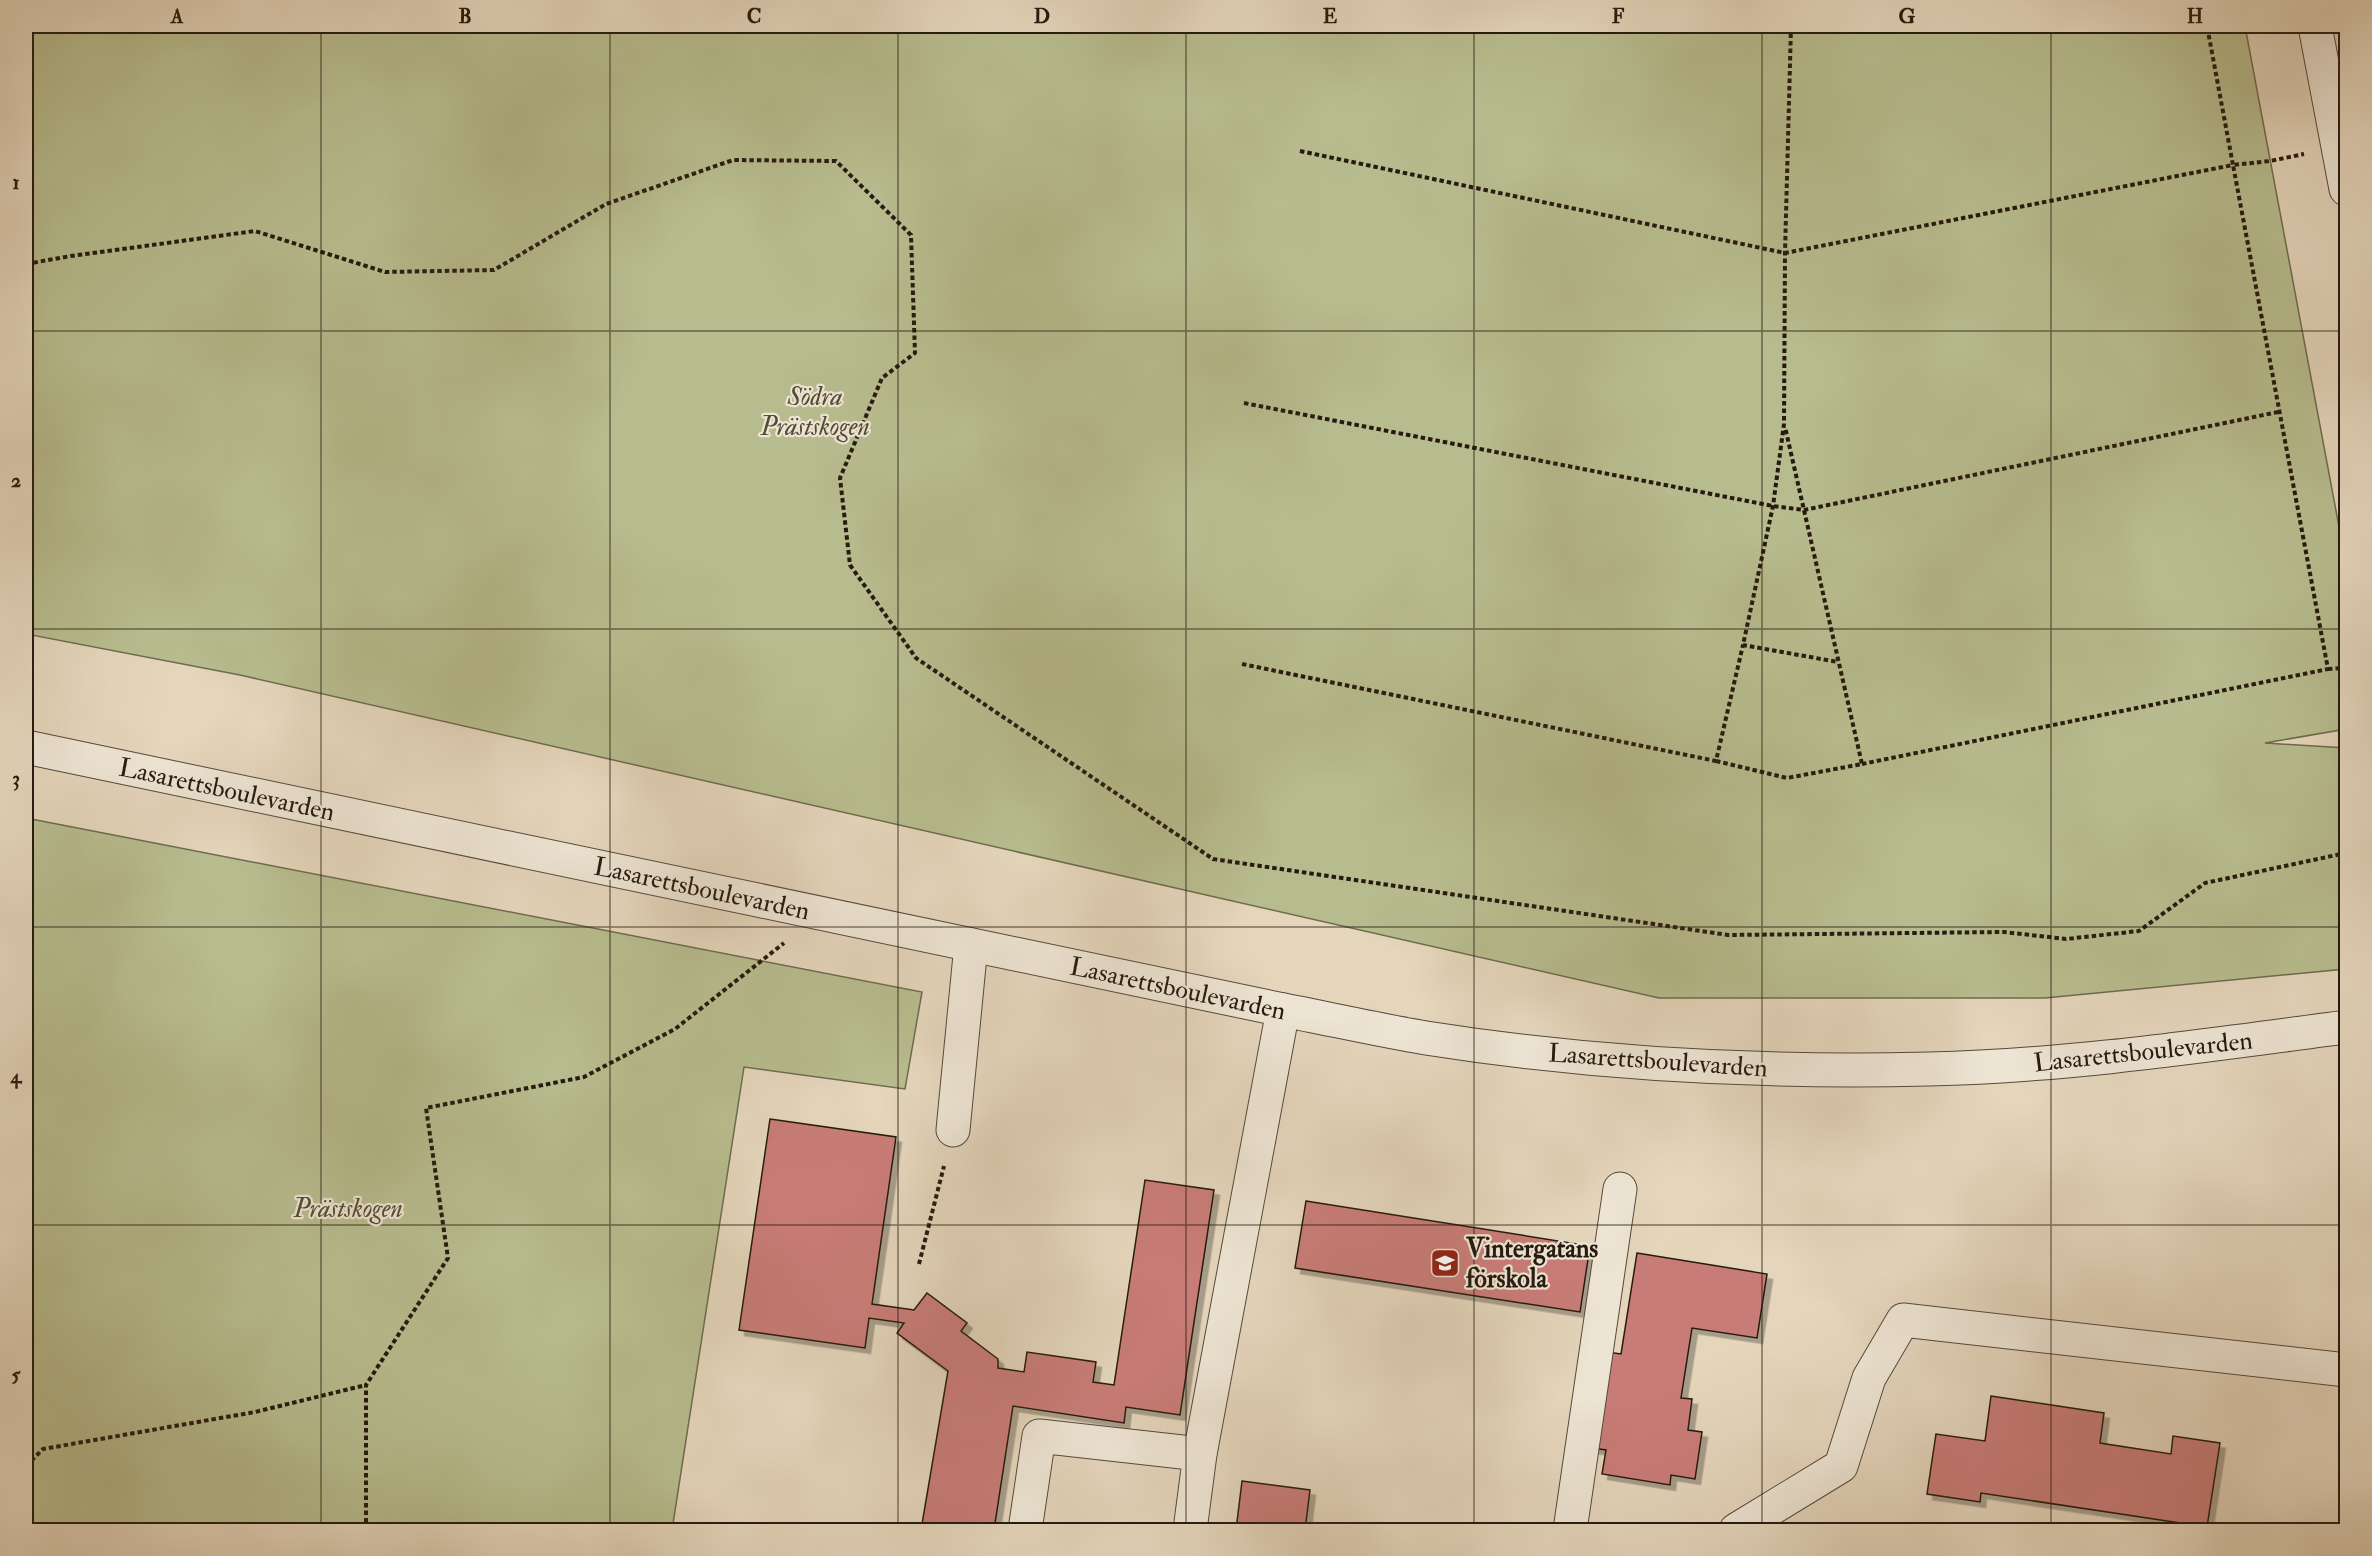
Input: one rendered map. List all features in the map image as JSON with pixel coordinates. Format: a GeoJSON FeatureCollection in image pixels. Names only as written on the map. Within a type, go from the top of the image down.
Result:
{"type":"FeatureCollection","features":[{"type":"Feature","properties":{"kind":"street"},"geometry":{"type":"LineString","coordinates":[[2315,26],[2346,189]]}},
{"type":"Feature","properties":{"kind":"street","name":"Lasarettsboulevarden"},"geometry":{"type":"LineString","coordinates":[[26,747],[1426,1038],[1593,1058],[1751,1068],[1930,1069],[2090,1059],[2346,1027]]}},
{"type":"Feature","properties":{"kind":"street"},"geometry":{"type":"LineString","coordinates":[[953,1130],[971,945]]}},
{"type":"Feature","properties":{"kind":"street"},"geometry":{"type":"LineString","coordinates":[[1190,1530],[1200,1454],[1283,1010]]}},
{"type":"Feature","properties":{"kind":"street"},"geometry":{"type":"LineString","coordinates":[[1570,1530],[1620,1189]]}},
{"type":"Feature","properties":{"kind":"street"},"geometry":{"type":"LineString","coordinates":[[1736,1530],[1841,1466],[1869,1378],[1903,1320],[2346,1370]]}},
{"type":"Feature","properties":{"kind":"street"},"geometry":{"type":"LineString","coordinates":[[1025,1530],[1038,1436],[1200,1454]]}},
{"type":"Feature","properties":{"kind":"path"},"geometry":{"type":"LineString","coordinates":[[1716,761],[1773,506],[1784,424],[1785,253],[1791,26]]}},
{"type":"Feature","properties":{"kind":"path"},"geometry":{"type":"LineString","coordinates":[[2207,26],[2328,669]]}},
{"type":"Feature","properties":{"kind":"path"},"geometry":{"type":"LineString","coordinates":[[1300,151],[1785,253],[2233,165],[2270,161],[2338,146]]}},
{"type":"Feature","properties":{"kind":"path"},"geometry":{"type":"LineString","coordinates":[[26,264],[255,231],[385,272],[494,270],[606,204],[733,160],[836,161],[911,235],[915,353],[882,378],[840,478],[850,565],[916,658],[1213,859],[1728,935],[2004,932],[2066,939],[2139,931],[2205,884],[2346,853]]}},
{"type":"Feature","properties":{"kind":"path"},"geometry":{"type":"LineString","coordinates":[[1244,403],[1773,506],[1804,510],[2278,412]]}},
{"type":"Feature","properties":{"kind":"path"},"geometry":{"type":"LineString","coordinates":[[1784,424],[1862,764]]}},
{"type":"Feature","properties":{"kind":"path"},"geometry":{"type":"LineString","coordinates":[[1743,645],[1838,662]]}},
{"type":"Feature","properties":{"kind":"path"},"geometry":{"type":"LineString","coordinates":[[1242,664],[1716,761],[1787,778],[2328,669],[2346,668]]}},
{"type":"Feature","properties":{"kind":"path"},"geometry":{"type":"LineString","coordinates":[[366,1530],[366,1385],[448,1258],[426,1108],[584,1077],[675,1029],[790,938]]}},
{"type":"Feature","properties":{"kind":"path"},"geometry":{"type":"LineString","coordinates":[[919,1264],[953,1130]]}},
{"type":"Feature","properties":{"kind":"path"},"geometry":{"type":"LineString","coordinates":[[26,1466],[42,1449],[255,1412],[366,1385]]}},
{"type":"Feature","properties":{"kind":"green space","name":"Södra Prästskogen"},"geometry":{"type":"Polygon","coordinates":[[[26,26],[2245,26],[2346,564],[2346,729],[2265,743],[2346,748],[2346,969],[2045,998],[1659,998],[240,675],[26,634],[26,26]]]}},
{"type":"Feature","properties":{"kind":"green space","name":"Prästskogen"},"geometry":{"type":"Polygon","coordinates":[[[26,818],[922,992],[905,1089],[744,1067],[672,1530],[26,1530],[26,818]]]}},
{"type":"Feature","properties":{"kind":"building"},"geometry":{"type":"Polygon","coordinates":[[[770,1119],[896,1137],[872,1304],[914,1310],[927,1293],[967,1323],[961,1331],[998,1359],[998,1368],[1024,1372],[1027,1352],[1096,1362],[1093,1382],[1114,1385],[1145,1180],[1214,1190],[1180,1415],[1126,1407],[1124,1423],[1013,1406],[994,1530],[921,1530],[948,1371],[897,1333],[904,1323],[869,1318],[865,1348],[739,1330],[770,1119]]]}},
{"type":"Feature","properties":{"kind":"building"},"geometry":{"type":"Polygon","coordinates":[[[1306,1201],[1590,1246],[1580,1312],[1295,1268],[1306,1201]]]}},
{"type":"Feature","properties":{"kind":"building"},"geometry":{"type":"Polygon","coordinates":[[[1637,1253],[1767,1274],[1757,1338],[1692,1328],[1681,1398],[1692,1399],[1688,1430],[1702,1432],[1695,1479],[1671,1475],[1670,1485],[1602,1474],[1606,1450],[1592,1448],[1607,1352],[1621,1354],[1637,1253]]]}},
{"type":"Feature","properties":{"kind":"building"},"geometry":{"type":"Polygon","coordinates":[[[1991,1396],[2104,1413],[2100,1443],[2171,1454],[2173,1436],[2220,1443],[2207,1527],[1981,1493],[1980,1502],[1927,1494],[1936,1434],[1985,1441],[1991,1396]]]}},
{"type":"Feature","properties":{"kind":"building"},"geometry":{"type":"Polygon","coordinates":[[[1242,1481],[1310,1490],[1305,1530],[1236,1530],[1242,1481]]]}},
{"type":"Feature","properties":{"kind":"place","name":"Vintergatans förskola"},"geometry":{"type":"Point","coordinates":[1445,1263]}}]}
